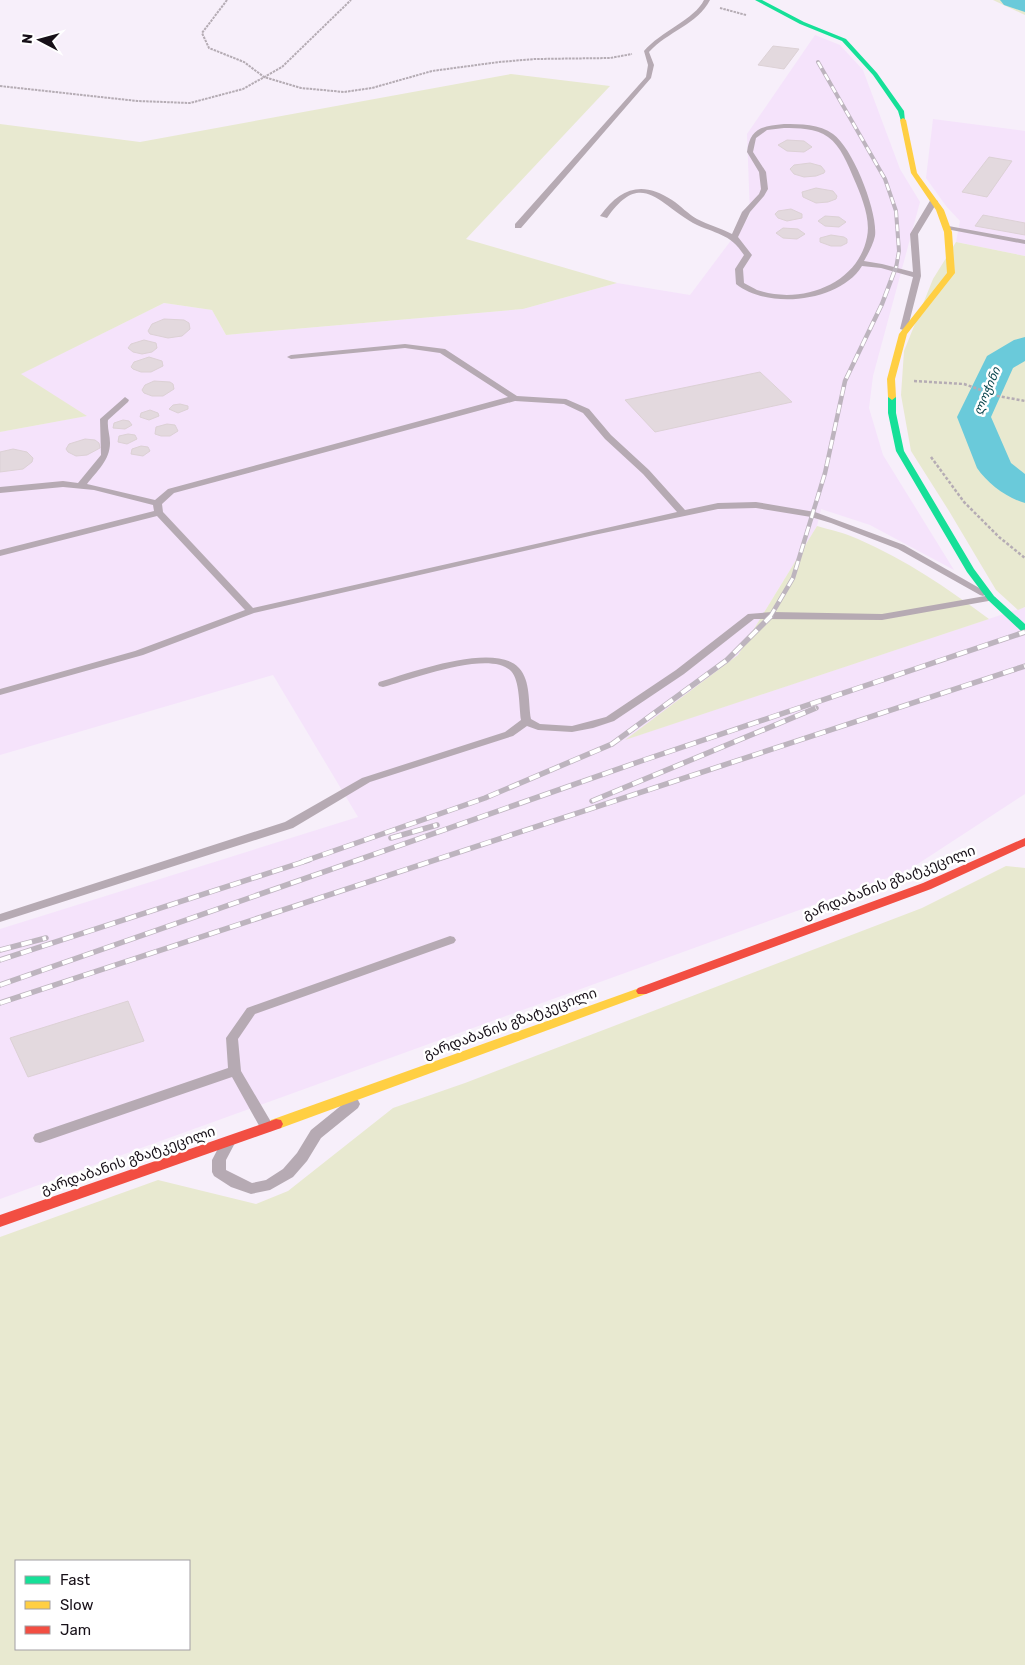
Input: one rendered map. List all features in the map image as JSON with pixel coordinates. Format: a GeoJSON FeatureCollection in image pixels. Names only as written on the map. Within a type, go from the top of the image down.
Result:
{"type":"FeatureCollection","features":[{"type":"Feature","properties":{"kind":"street"},"geometry":{"type":"LineString","coordinates":[[758,0],[802,23],[844,40],[875,74],[900,111],[914,173],[940,210],[948,232],[951,273],[903,334],[891,379],[892,413],[900,451],[970,570],[991,598],[1025,629]]}},
{"type":"Feature","properties":{"kind":"street","name":"გარდაბანის გზატკეცილი"},"geometry":{"type":"LineString","coordinates":[[0,1221],[370,1090],[927,886],[1023,845]]}},
{"type":"Feature","properties":{"kind":"lane"},"geometry":{"type":"LineString","coordinates":[[518,226],[649,77],[651,65],[646,52],[662,36],[691,18],[706,4],[707,0]]}},
{"type":"Feature","properties":{"kind":"lane"},"geometry":{"type":"LineString","coordinates":[[604,216],[614,201],[622,195],[637,191],[659,196],[692,219],[734,237],[748,254],[739,269],[740,284],[757,292],[792,296],[828,290],[852,274],[859,264],[872,236],[867,208],[854,169],[833,136],[819,129],[777,127],[759,131],[752,139],[750,152],[763,171],[766,182],[762,194],[747,211],[741,228],[734,237]]}},
{"type":"Feature","properties":{"kind":"lane"},"geometry":{"type":"LineString","coordinates":[[903,334],[917,276],[914,234],[934,201]]}},
{"type":"Feature","properties":{"kind":"lane"},"geometry":{"type":"LineString","coordinates":[[946,227],[1025,242]]}},
{"type":"Feature","properties":{"kind":"lane"},"geometry":{"type":"LineString","coordinates":[[859,264],[882,266],[917,276]]}},
{"type":"Feature","properties":{"kind":"lane"},"geometry":{"type":"LineString","coordinates":[[291,357],[405,346],[442,351],[515,398]]}},
{"type":"Feature","properties":{"kind":"lane"},"geometry":{"type":"LineString","coordinates":[[157,503],[171,491],[515,398],[566,402],[586,410],[608,437],[646,472],[683,513]]}},
{"type":"Feature","properties":{"kind":"lane"},"geometry":{"type":"LineString","coordinates":[[80,486],[105,455],[106,441],[102,429],[104,419],[125,400]]}},
{"type":"Feature","properties":{"kind":"lane"},"geometry":{"type":"LineString","coordinates":[[0,490],[63,484],[157,503]]}},
{"type":"Feature","properties":{"kind":"lane"},"geometry":{"type":"LineString","coordinates":[[157,503],[159,514],[201,556],[251,611]]}},
{"type":"Feature","properties":{"kind":"lane"},"geometry":{"type":"LineString","coordinates":[[0,692],[139,652],[251,611],[584,534],[718,506],[756,505],[812,514],[901,547],[991,598]]}},
{"type":"Feature","properties":{"kind":"lane"},"geometry":{"type":"LineString","coordinates":[[0,553],[159,514]]}},
{"type":"Feature","properties":{"kind":"lane"},"geometry":{"type":"LineString","coordinates":[[526,721],[538,727],[572,729],[610,719],[680,672],[751,616],[772,614],[882,617],[991,598]]}},
{"type":"Feature","properties":{"kind":"lane"},"geometry":{"type":"LineString","coordinates":[[383,684],[470,661],[506,662],[514,668],[520,677],[526,721]]}},
{"type":"Feature","properties":{"kind":"lane"},"geometry":{"type":"LineString","coordinates":[[0,918],[289,825],[366,780],[510,734],[526,721]]}},
{"type":"Feature","properties":{"kind":"lane"},"geometry":{"type":"LineString","coordinates":[[267,1127],[235,1071],[232,1038],[251,1011],[450,940]]}},
{"type":"Feature","properties":{"kind":"lane"},"geometry":{"type":"LineString","coordinates":[[40,1138],[235,1071]]}},
{"type":"Feature","properties":{"kind":"lane"},"geometry":{"type":"LineString","coordinates":[[230,1140],[219,1160],[219,1172],[236,1183],[251,1189],[270,1185],[288,1173],[302,1157],[316,1134],[370,1090]]}},
{"type":"Feature","properties":{"kind":"path"},"geometry":{"type":"LineString","coordinates":[[228,0],[202,33],[209,48],[244,62],[264,78],[301,88],[344,92],[372,88],[432,71],[461,67],[535,59],[610,58],[646,52]]}},
{"type":"Feature","properties":{"kind":"path"},"geometry":{"type":"LineString","coordinates":[[0,86],[128,100],[190,103],[243,89],[282,67],[351,0]]}},
{"type":"Feature","properties":{"kind":"path"},"geometry":{"type":"LineString","coordinates":[[891,379],[964,384],[998,396],[1025,402]]}},
{"type":"Feature","properties":{"kind":"path"},"geometry":{"type":"LineString","coordinates":[[925,450],[964,502],[999,537],[1025,558]]}},
{"type":"Feature","properties":{"kind":"shaded area"},"geometry":{"type":"Polygon","coordinates":[[[815,35],[840,45],[863,70],[900,169],[920,202],[873,376],[869,408],[883,455],[954,570],[870,525],[821,509],[817,526],[738,655],[627,739],[1025,607],[1025,794],[907,871],[0,1199],[0,929],[358,817],[273,675],[0,755],[0,432],[86,416],[20,374],[164,303],[212,310],[226,335],[523,309],[617,283],[690,295],[750,215],[747,134],[815,35]]]}},
{"type":"Feature","properties":{"kind":"shaded area"},"geometry":{"type":"Polygon","coordinates":[[[933,119],[1025,131],[1025,256],[956,242],[960,221],[946,206],[926,178],[933,119]]]}},
{"type":"Feature","properties":{"kind":"green space"},"geometry":{"type":"Polygon","coordinates":[[[993,0],[1025,0],[1025,15],[993,0]]]}},
{"type":"Feature","properties":{"kind":"green space"},"geometry":{"type":"Polygon","coordinates":[[[511,74],[610,86],[466,239],[617,283],[523,309],[226,335],[212,310],[164,303],[21,374],[87,416],[0,432],[0,124],[140,142],[511,74]]]}},
{"type":"Feature","properties":{"kind":"green space"},"geometry":{"type":"Polygon","coordinates":[[[956,242],[1025,256],[1025,607],[1018,610],[996,590],[911,451],[901,395],[904,351],[933,279],[956,242]]]}},
{"type":"Feature","properties":{"kind":"green space"},"geometry":{"type":"Polygon","coordinates":[[[817,526],[853,537],[893,556],[942,586],[989,619],[625,740],[738,655],[817,526]]]}},
{"type":"Feature","properties":{"kind":"green space"},"geometry":{"type":"Polygon","coordinates":[[[1006,866],[1025,868],[1025,1665],[0,1665],[0,1237],[158,1180],[256,1204],[288,1191],[393,1108],[465,1083],[922,908],[1006,866]]]}},
{"type":"Feature","properties":{"kind":"building"},"geometry":{"type":"Polygon","coordinates":[[[773,46],[799,49],[784,69],[758,65],[773,46]]]}},
{"type":"Feature","properties":{"kind":"building"},"geometry":{"type":"Polygon","coordinates":[[[787,140],[804,141],[812,147],[804,152],[787,151],[778,145],[787,140]]]}},
{"type":"Feature","properties":{"kind":"building"},"geometry":{"type":"Polygon","coordinates":[[[989,157],[1012,161],[987,197],[962,192],[989,157]]]}},
{"type":"Feature","properties":{"kind":"building"},"geometry":{"type":"Polygon","coordinates":[[[810,163],[821,166],[825,171],[824,173],[804,177],[794,174],[790,169],[794,165],[810,163]]]}},
{"type":"Feature","properties":{"kind":"building"},"geometry":{"type":"Polygon","coordinates":[[[816,188],[833,191],[837,196],[836,199],[816,203],[803,197],[802,192],[816,188]]]}},
{"type":"Feature","properties":{"kind":"building"},"geometry":{"type":"Polygon","coordinates":[[[791,209],[802,214],[802,218],[787,221],[778,218],[775,214],[778,211],[791,209]]]}},
{"type":"Feature","properties":{"kind":"building"},"geometry":{"type":"Polygon","coordinates":[[[983,215],[1025,223],[1025,235],[975,226],[983,215]]]}},
{"type":"Feature","properties":{"kind":"building"},"geometry":{"type":"Polygon","coordinates":[[[825,216],[839,217],[846,222],[839,227],[825,226],[818,221],[825,216]]]}},
{"type":"Feature","properties":{"kind":"building"},"geometry":{"type":"Polygon","coordinates":[[[783,228],[798,229],[805,234],[797,239],[783,238],[776,233],[783,228]]]}},
{"type":"Feature","properties":{"kind":"building"},"geometry":{"type":"Polygon","coordinates":[[[831,235],[844,237],[847,239],[847,243],[841,246],[831,246],[820,242],[820,238],[831,235]]]}},
{"type":"Feature","properties":{"kind":"building"},"geometry":{"type":"Polygon","coordinates":[[[164,319],[184,320],[189,323],[190,329],[182,336],[168,338],[150,334],[148,331],[152,324],[164,319]]]}},
{"type":"Feature","properties":{"kind":"building"},"geometry":{"type":"Polygon","coordinates":[[[144,340],[156,343],[157,348],[152,352],[142,354],[133,352],[128,348],[131,344],[144,340]]]}},
{"type":"Feature","properties":{"kind":"building"},"geometry":{"type":"Polygon","coordinates":[[[149,357],[162,361],[163,366],[151,372],[141,372],[131,367],[134,362],[149,357]]]}},
{"type":"Feature","properties":{"kind":"building"},"geometry":{"type":"Polygon","coordinates":[[[760,372],[792,402],[655,432],[625,400],[760,372]]]}},
{"type":"Feature","properties":{"kind":"building"},"geometry":{"type":"Polygon","coordinates":[[[154,381],[170,382],[173,384],[174,389],[163,396],[152,396],[144,393],[142,390],[145,385],[154,381]]]}},
{"type":"Feature","properties":{"kind":"building"},"geometry":{"type":"Polygon","coordinates":[[[173,405],[188,406],[188,409],[178,413],[169,409],[173,405]]]}},
{"type":"Feature","properties":{"kind":"building"},"geometry":{"type":"Polygon","coordinates":[[[150,410],[158,413],[159,416],[149,420],[140,417],[141,413],[150,410]]]}},
{"type":"Feature","properties":{"kind":"building"},"geometry":{"type":"Polygon","coordinates":[[[123,420],[129,421],[132,425],[125,429],[113,428],[114,423],[123,420]]]}},
{"type":"Feature","properties":{"kind":"building"},"geometry":{"type":"Polygon","coordinates":[[[167,424],[175,425],[178,431],[170,436],[155,434],[156,427],[167,424]]]}},
{"type":"Feature","properties":{"kind":"building"},"geometry":{"type":"Polygon","coordinates":[[[135,435],[137,439],[127,444],[118,442],[119,436],[135,435]]]}},
{"type":"Feature","properties":{"kind":"building"},"geometry":{"type":"Polygon","coordinates":[[[85,439],[95,440],[99,443],[100,448],[87,455],[76,456],[66,449],[69,444],[85,439]]]}},
{"type":"Feature","properties":{"kind":"building"},"geometry":{"type":"Polygon","coordinates":[[[141,446],[148,447],[150,451],[143,456],[131,454],[132,449],[141,446]]]}},
{"type":"Feature","properties":{"kind":"building"},"geometry":{"type":"Polygon","coordinates":[[[13,449],[27,452],[33,458],[32,462],[23,469],[0,472],[0,452],[13,449]]]}},
{"type":"Feature","properties":{"kind":"building"},"geometry":{"type":"Polygon","coordinates":[[[128,1001],[144,1041],[28,1077],[10,1038],[128,1001]]]}},
{"type":"Feature","properties":{"kind":"waterway","name":"ლოჭინი"},"geometry":{"type":"LineString","coordinates":[[1012,0],[1025,5]]}},
{"type":"Feature","properties":{"kind":"waterway","name":"ლოჭინი"},"geometry":{"type":"LineString","coordinates":[[1025,347],[999,363],[974,417],[995,468],[1025,492]]}},
{"type":"Feature","properties":{"kind":"railway"},"geometry":{"type":"LineString","coordinates":[[818,62],[885,179],[896,211],[899,251],[896,268]]}},
{"type":"Feature","properties":{"kind":"railway"},"geometry":{"type":"LineString","coordinates":[[770,617],[793,578],[825,473],[845,381],[882,304],[896,267]]}},
{"type":"Feature","properties":{"kind":"railway"},"geometry":{"type":"LineString","coordinates":[[302,862],[485,798],[612,744],[727,660],[770,617]]}},
{"type":"Feature","properties":{"kind":"railway"},"geometry":{"type":"LineString","coordinates":[[0,985],[644,760],[1025,632]]}},
{"type":"Feature","properties":{"kind":"railway"},"geometry":{"type":"LineString","coordinates":[[0,1003],[1025,666]]}},
{"type":"Feature","properties":{"kind":"railway"},"geometry":{"type":"LineString","coordinates":[[592,801],[816,708]]}},
{"type":"Feature","properties":{"kind":"railway"},"geometry":{"type":"LineString","coordinates":[[391,838],[437,825]]}},
{"type":"Feature","properties":{"kind":"railway"},"geometry":{"type":"LineString","coordinates":[[0,960],[309,860]]}},
{"type":"Feature","properties":{"kind":"railway"},"geometry":{"type":"LineString","coordinates":[[0,950],[46,938]]}},
{"type":"Feature","properties":{"kind":"traffic: fast"},"geometry":{"type":"LineString","coordinates":[[758,0],[802,23],[844,40],[875,74],[901,111],[903,120]]}},
{"type":"Feature","properties":{"kind":"traffic: fast"},"geometry":{"type":"LineString","coordinates":[[892,397],[892,413],[900,451],[970,570],[991,598],[1025,629]]}},
{"type":"Feature","properties":{"kind":"traffic: slow"},"geometry":{"type":"LineString","coordinates":[[892,397],[891,379],[903,334],[951,273],[948,232],[940,210],[914,173],[903,120]]}},
{"type":"Feature","properties":{"kind":"traffic: slow"},"geometry":{"type":"LineString","coordinates":[[276,1124],[642,991]]}},
{"type":"Feature","properties":{"kind":"traffic: jam"},"geometry":{"type":"LineString","coordinates":[[642,991],[927,886],[1025,842]]}},
{"type":"Feature","properties":{"kind":"traffic: jam"},"geometry":{"type":"LineString","coordinates":[[0,1221],[276,1124]]}}]}
